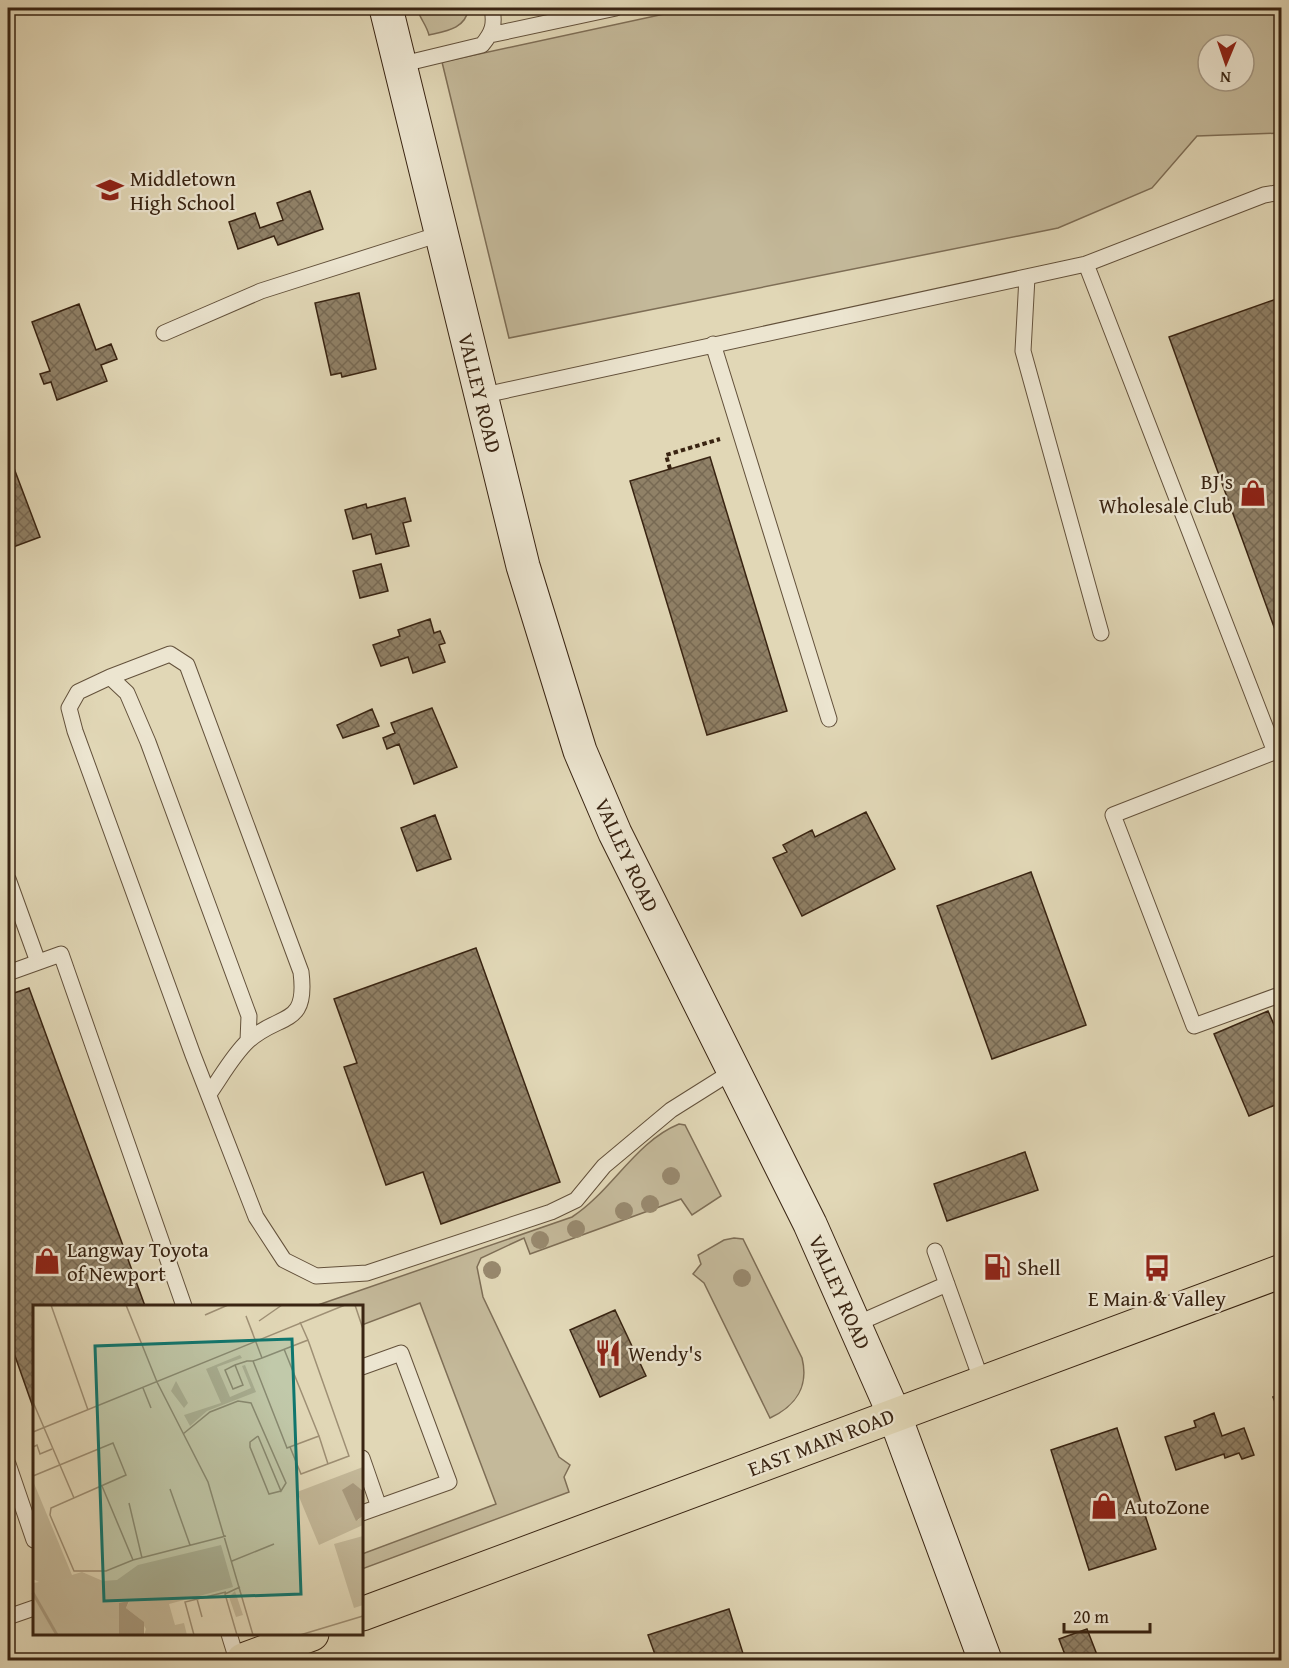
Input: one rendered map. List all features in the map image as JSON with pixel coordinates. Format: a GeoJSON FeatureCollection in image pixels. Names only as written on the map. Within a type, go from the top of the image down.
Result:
{"type":"FeatureCollection","features":[{"type":"Feature","properties":{"kind":"main road","name":"VALLEY ROAD"},"geometry":{"type":"LineString","coordinates":[[386,8],[523,566],[580,751],[615,833],[803,1209],[894,1414],[985,1660]]}},
{"type":"Feature","properties":{"kind":"main road","name":"EAST MAIN ROAD"},"geometry":{"type":"LineString","coordinates":[[363,1614],[1281,1271]]}},
{"type":"Feature","properties":{"kind":"main road"},"geometry":{"type":"LineString","coordinates":[[243,1660],[309,1635]]}},
{"type":"Feature","properties":{"kind":"lane"},"geometry":{"type":"LineString","coordinates":[[399,65],[482,45],[490,35],[495,23],[492,8]]}},
{"type":"Feature","properties":{"kind":"lane"},"geometry":{"type":"LineString","coordinates":[[490,35],[616,8]]}},
{"type":"Feature","properties":{"kind":"lane"},"geometry":{"type":"LineString","coordinates":[[480,396],[1086,264],[1264,195],[1281,192]]}},
{"type":"Feature","properties":{"kind":"lane"},"geometry":{"type":"LineString","coordinates":[[164,333],[261,291],[441,234]]}},
{"type":"Feature","properties":{"kind":"lane"},"geometry":{"type":"LineString","coordinates":[[1086,264],[1278,751],[1113,815],[1194,1026],[1281,994]]}},
{"type":"Feature","properties":{"kind":"lane"},"geometry":{"type":"LineString","coordinates":[[1027,277],[1023,351],[1101,633]]}},
{"type":"Feature","properties":{"kind":"lane"},"geometry":{"type":"LineString","coordinates":[[713,344],[829,719]]}},
{"type":"Feature","properties":{"kind":"lane"},"geometry":{"type":"LineString","coordinates":[[209,1094],[248,1041],[294,1013],[302,1005],[304,992],[301,972],[187,665],[170,654],[78,692],[69,708],[79,741],[209,1094],[256,1217],[284,1260],[316,1276],[367,1273],[551,1212],[576,1200],[604,1166],[671,1110],[733,1071]]}},
{"type":"Feature","properties":{"kind":"lane"},"geometry":{"type":"LineString","coordinates":[[110,677],[127,693],[148,742],[249,1016],[248,1041]]}},
{"type":"Feature","properties":{"kind":"lane"},"geometry":{"type":"LineString","coordinates":[[8,879],[38,962]]}},
{"type":"Feature","properties":{"kind":"lane"},"geometry":{"type":"LineString","coordinates":[[8,973],[61,954],[184,1305]]}},
{"type":"Feature","properties":{"kind":"lane"},"geometry":{"type":"LineString","coordinates":[[935,1251],[982,1382]]}},
{"type":"Feature","properties":{"kind":"lane"},"geometry":{"type":"LineString","coordinates":[[854,1325],[947,1284]]}},
{"type":"Feature","properties":{"kind":"lane"},"geometry":{"type":"LineString","coordinates":[[363,1367],[401,1353],[449,1482],[363,1513]]}},
{"type":"Feature","properties":{"kind":"lane"},"geometry":{"type":"LineString","coordinates":[[363,1461],[379,1507]]}},
{"type":"Feature","properties":{"kind":"lane"},"geometry":{"type":"LineString","coordinates":[[8,1464],[33,1537]]}},
{"type":"Feature","properties":{"kind":"lane"},"geometry":{"type":"LineString","coordinates":[[8,1617],[33,1608]]}},
{"type":"Feature","properties":{"kind":"lane"},"geometry":{"type":"LineString","coordinates":[[229,1635],[237,1660]]}},
{"type":"Feature","properties":{"kind":"path"},"geometry":{"type":"LineString","coordinates":[[670,469],[666,455],[740,433]]}},
{"type":"Feature","properties":{"kind":"shaded area"},"geometry":{"type":"Polygon","coordinates":[[[417,8],[469,8],[464,21],[459,25],[429,35],[417,8]]]}},
{"type":"Feature","properties":{"kind":"shaded area"},"geometry":{"type":"Polygon","coordinates":[[[692,8],[1281,8],[1281,133],[1197,136],[1152,188],[1058,228],[509,338],[442,62],[692,8]]]}},
{"type":"Feature","properties":{"kind":"shaded area"},"geometry":{"type":"Polygon","coordinates":[[[679,1124],[685,1125],[721,1196],[692,1215],[681,1199],[530,1254],[524,1238],[481,1258],[477,1267],[483,1297],[559,1457],[570,1465],[564,1477],[569,1492],[363,1569],[363,1554],[496,1504],[420,1303],[363,1325],[363,1305],[318,1305],[572,1217],[599,1194],[636,1154],[663,1132],[679,1124]]]}},
{"type":"Feature","properties":{"kind":"shaded area"},"geometry":{"type":"Polygon","coordinates":[[[743,1239],[802,1358],[804,1368],[804,1378],[798,1394],[787,1408],[770,1418],[704,1283],[693,1274],[701,1264],[698,1255],[724,1240],[743,1239]]]}},
{"type":"Feature","properties":{"kind":"building"},"geometry":{"type":"Polygon","coordinates":[[[310,191],[323,229],[278,245],[274,236],[238,249],[229,222],[255,213],[260,228],[283,220],[277,203],[310,191]]]}},
{"type":"Feature","properties":{"kind":"building"},"geometry":{"type":"Polygon","coordinates":[[[359,293],[376,369],[342,377],[341,373],[331,375],[315,303],[359,293]]]}},
{"type":"Feature","properties":{"kind":"building","name":"BJ's Wholesale Club"},"geometry":{"type":"Polygon","coordinates":[[[1282,297],[1282,649],[1169,337],[1282,297]]]}},
{"type":"Feature","properties":{"kind":"building"},"geometry":{"type":"Polygon","coordinates":[[[79,304],[96,350],[111,344],[117,359],[101,365],[107,381],[57,400],[51,382],[44,384],[40,374],[50,371],[32,322],[79,304]]]}},
{"type":"Feature","properties":{"kind":"building"},"geometry":{"type":"Polygon","coordinates":[[[710,457],[787,711],[707,735],[630,481],[710,457]]]}},
{"type":"Feature","properties":{"kind":"building"},"geometry":{"type":"Polygon","coordinates":[[[12,463],[40,537],[8,549],[8,464],[12,463]]]}},
{"type":"Feature","properties":{"kind":"building"},"geometry":{"type":"Polygon","coordinates":[[[405,498],[411,521],[403,523],[409,546],[376,554],[371,534],[353,539],[345,510],[366,504],[367,508],[405,498]]]}},
{"type":"Feature","properties":{"kind":"building"},"geometry":{"type":"Polygon","coordinates":[[[381,564],[388,591],[360,598],[353,571],[381,564]]]}},
{"type":"Feature","properties":{"kind":"building"},"geometry":{"type":"Polygon","coordinates":[[[430,619],[434,633],[440,631],[445,643],[439,645],[445,662],[413,673],[408,657],[381,666],[373,645],[400,636],[398,630],[430,619]]]}},
{"type":"Feature","properties":{"kind":"building"},"geometry":{"type":"Polygon","coordinates":[[[432,708],[457,767],[414,784],[399,744],[387,749],[383,738],[395,733],[391,723],[432,708]]]}},
{"type":"Feature","properties":{"kind":"building"},"geometry":{"type":"Polygon","coordinates":[[[372,709],[379,726],[343,738],[337,725],[372,709]]]}},
{"type":"Feature","properties":{"kind":"building"},"geometry":{"type":"Polygon","coordinates":[[[866,812],[895,869],[802,916],[773,858],[787,852],[783,845],[812,830],[815,837],[866,812]]]}},
{"type":"Feature","properties":{"kind":"building"},"geometry":{"type":"Polygon","coordinates":[[[435,815],[451,859],[417,871],[401,828],[435,815]]]}},
{"type":"Feature","properties":{"kind":"building"},"geometry":{"type":"Polygon","coordinates":[[[1031,872],[1086,1025],[992,1059],[937,906],[1031,872]]]}},
{"type":"Feature","properties":{"kind":"building"},"geometry":{"type":"Polygon","coordinates":[[[476,948],[560,1182],[441,1224],[423,1172],[386,1185],[344,1067],[357,1063],[334,999],[476,948]]]}},
{"type":"Feature","properties":{"kind":"building"},"geometry":{"type":"Polygon","coordinates":[[[29,988],[145,1305],[33,1305],[33,1407],[8,1336],[8,995],[29,988]]]}},
{"type":"Feature","properties":{"kind":"building"},"geometry":{"type":"Polygon","coordinates":[[[1268,1011],[1282,1043],[1282,1102],[1249,1116],[1214,1034],[1268,1011]]]}},
{"type":"Feature","properties":{"kind":"building"},"geometry":{"type":"Polygon","coordinates":[[[1025,1152],[1038,1190],[947,1221],[934,1184],[1025,1152]]]}},
{"type":"Feature","properties":{"kind":"building","name":"Wendy's"},"geometry":{"type":"Polygon","coordinates":[[[615,1310],[646,1376],[600,1397],[570,1330],[615,1310]]]}},
{"type":"Feature","properties":{"kind":"building"},"geometry":{"type":"Polygon","coordinates":[[[1282,1394],[1282,1420],[1273,1397],[1282,1394]]]}},
{"type":"Feature","properties":{"kind":"building"},"geometry":{"type":"Polygon","coordinates":[[[1214,1413],[1222,1436],[1244,1428],[1254,1455],[1242,1459],[1239,1453],[1225,1458],[1224,1454],[1176,1470],[1165,1437],[1196,1427],[1194,1421],[1214,1413]]]}},
{"type":"Feature","properties":{"kind":"building"},"geometry":{"type":"Polygon","coordinates":[[[1117,1428],[1156,1549],[1089,1570],[1051,1450],[1117,1428]]]}},
{"type":"Feature","properties":{"kind":"building"},"geometry":{"type":"Polygon","coordinates":[[[729,1609],[745,1660],[657,1660],[648,1635],[729,1609]]]}},
{"type":"Feature","properties":{"kind":"building"},"geometry":{"type":"Polygon","coordinates":[[[1087,1629],[1099,1660],[1067,1660],[1059,1639],[1087,1629]]]}},
{"type":"Feature","properties":{"kind":"place","name":"Middletown High School"},"geometry":{"type":"Point","coordinates":[110,190]}},
{"type":"Feature","properties":{"kind":"place","name":"BJ's Wholesale Club"},"geometry":{"type":"Point","coordinates":[1253,493]}},
{"type":"Feature","properties":{"kind":"place","name":"Langway Toyota of Newport"},"geometry":{"type":"Point","coordinates":[47,1261]}},
{"type":"Feature","properties":{"kind":"place","name":"Shell"},"geometry":{"type":"Point","coordinates":[997,1267]}},
{"type":"Feature","properties":{"kind":"place","name":"E Main & Valley"},"geometry":{"type":"Point","coordinates":[1157,1268]}},
{"type":"Feature","properties":{"kind":"place","name":"Wendy's"},"geometry":{"type":"Point","coordinates":[608,1353]}},
{"type":"Feature","properties":{"kind":"place","name":"AutoZone"},"geometry":{"type":"Point","coordinates":[1104,1506]}}]}
